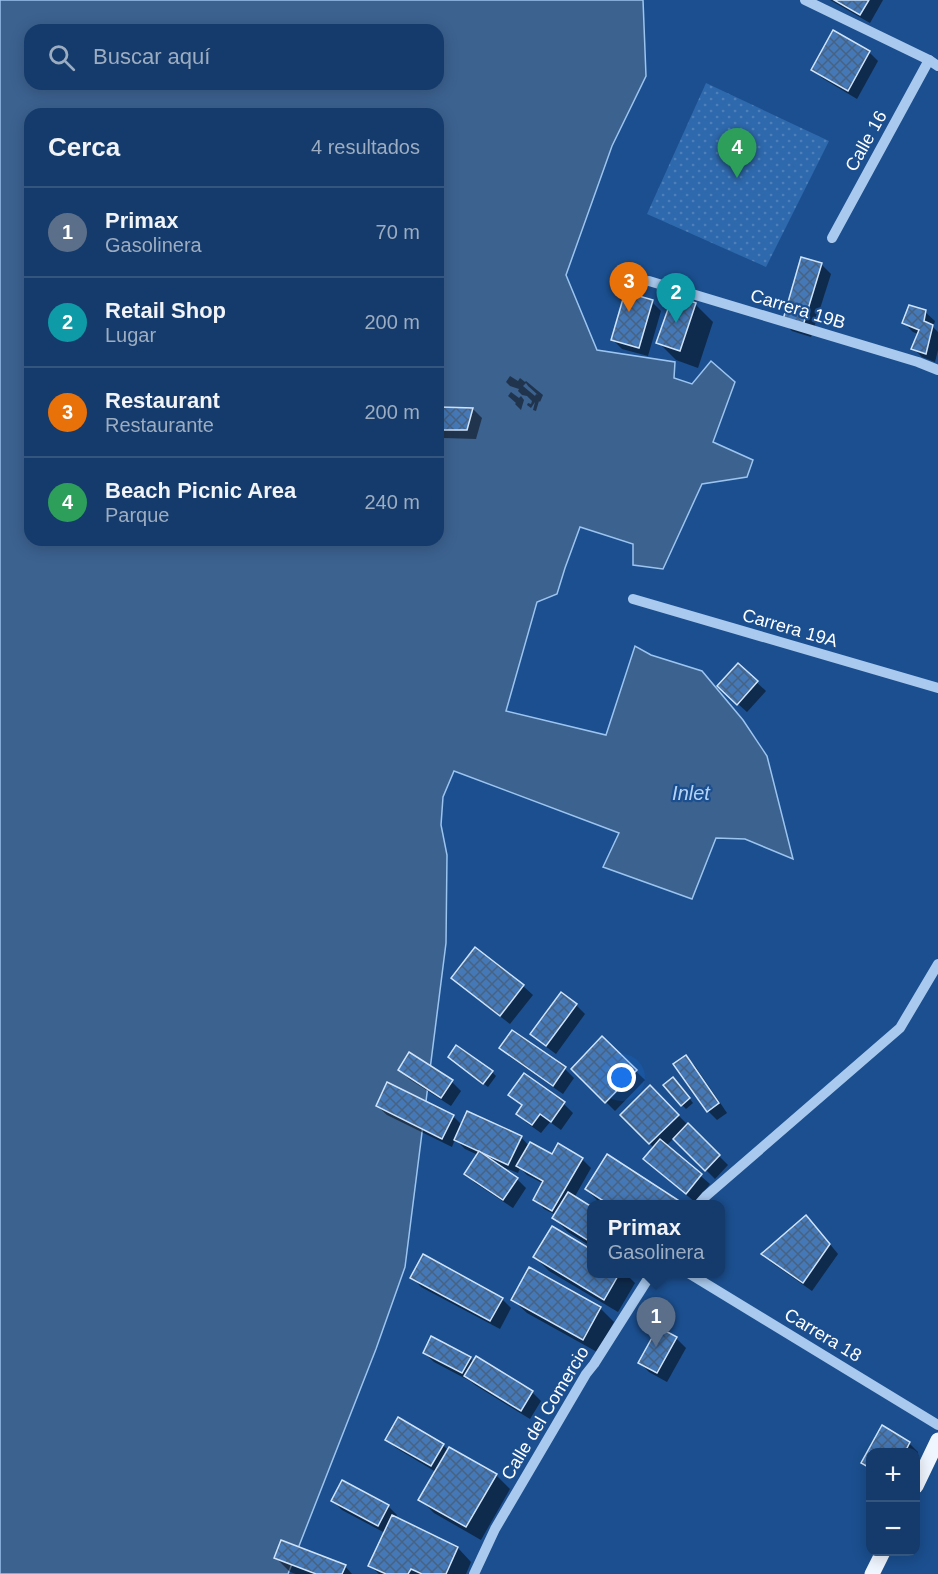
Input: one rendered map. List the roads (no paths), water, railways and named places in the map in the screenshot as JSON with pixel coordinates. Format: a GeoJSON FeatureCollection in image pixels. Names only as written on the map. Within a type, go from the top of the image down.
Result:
{"type":"FeatureCollection","features":[{"type":"Feature","properties":{"kind":"main road"},"geometry":{"type":"LineString","coordinates":[[920,1476],[938,1440]]}},
{"type":"Feature","properties":{"kind":"main road"},"geometry":{"type":"LineString","coordinates":[[872,1574],[881,1556]]}},
{"type":"Feature","properties":{"kind":"street"},"geometry":{"type":"LineString","coordinates":[[805,0],[934,63]]}},
{"type":"Feature","properties":{"kind":"street","name":"Calle 16"},"geometry":{"type":"LineString","coordinates":[[832,238],[934,63]]}},
{"type":"Feature","properties":{"kind":"street","name":"Carrera 19B"},"geometry":{"type":"LineString","coordinates":[[649,281],[938,370]]}},
{"type":"Feature","properties":{"kind":"street","name":"Carrera 19A"},"geometry":{"type":"LineString","coordinates":[[633,599],[938,688]]}},
{"type":"Feature","properties":{"kind":"street"},"geometry":{"type":"LineString","coordinates":[[702,1200],[900,1028],[938,964]]}},
{"type":"Feature","properties":{"kind":"street","name":"Calle del Comercio"},"geometry":{"type":"LineString","coordinates":[[474,1574],[495,1529],[586,1374],[648,1278]]}},
{"type":"Feature","properties":{"kind":"street","name":"Carrera 18"},"geometry":{"type":"LineString","coordinates":[[697,1278],[938,1425]]}},
{"type":"Feature","properties":{"kind":"water","name":"Inlet"},"geometry":{"type":"Polygon","coordinates":[[[0,0],[643,0],[646,76],[612,146],[566,275],[597,350],[675,362],[674,378],[692,384],[711,361],[735,382],[713,442],[753,460],[747,477],[702,484],[663,569],[633,565],[633,544],[580,527],[557,594],[537,602],[506,711],[606,735],[635,646],[651,655],[702,671],[743,720],[767,756],[793,859],[745,839],[716,838],[692,899],[603,867],[619,833],[454,771],[443,797],[441,825],[447,855],[446,943],[405,1267],[376,1349],[288,1574],[0,1574],[0,0]]]}},
{"type":"Feature","properties":{"kind":"place","name":"Beach Picnic Area"},"geometry":{"type":"Point","coordinates":[737,178]}},
{"type":"Feature","properties":{"kind":"place","name":"Restaurant"},"geometry":{"type":"Point","coordinates":[629,312]}},
{"type":"Feature","properties":{"kind":"place","name":"Retail Shop"},"geometry":{"type":"Point","coordinates":[676,323]}},
{"type":"Feature","properties":{"kind":"place","name":"Primax"},"geometry":{"type":"Point","coordinates":[656,1347]}}]}
